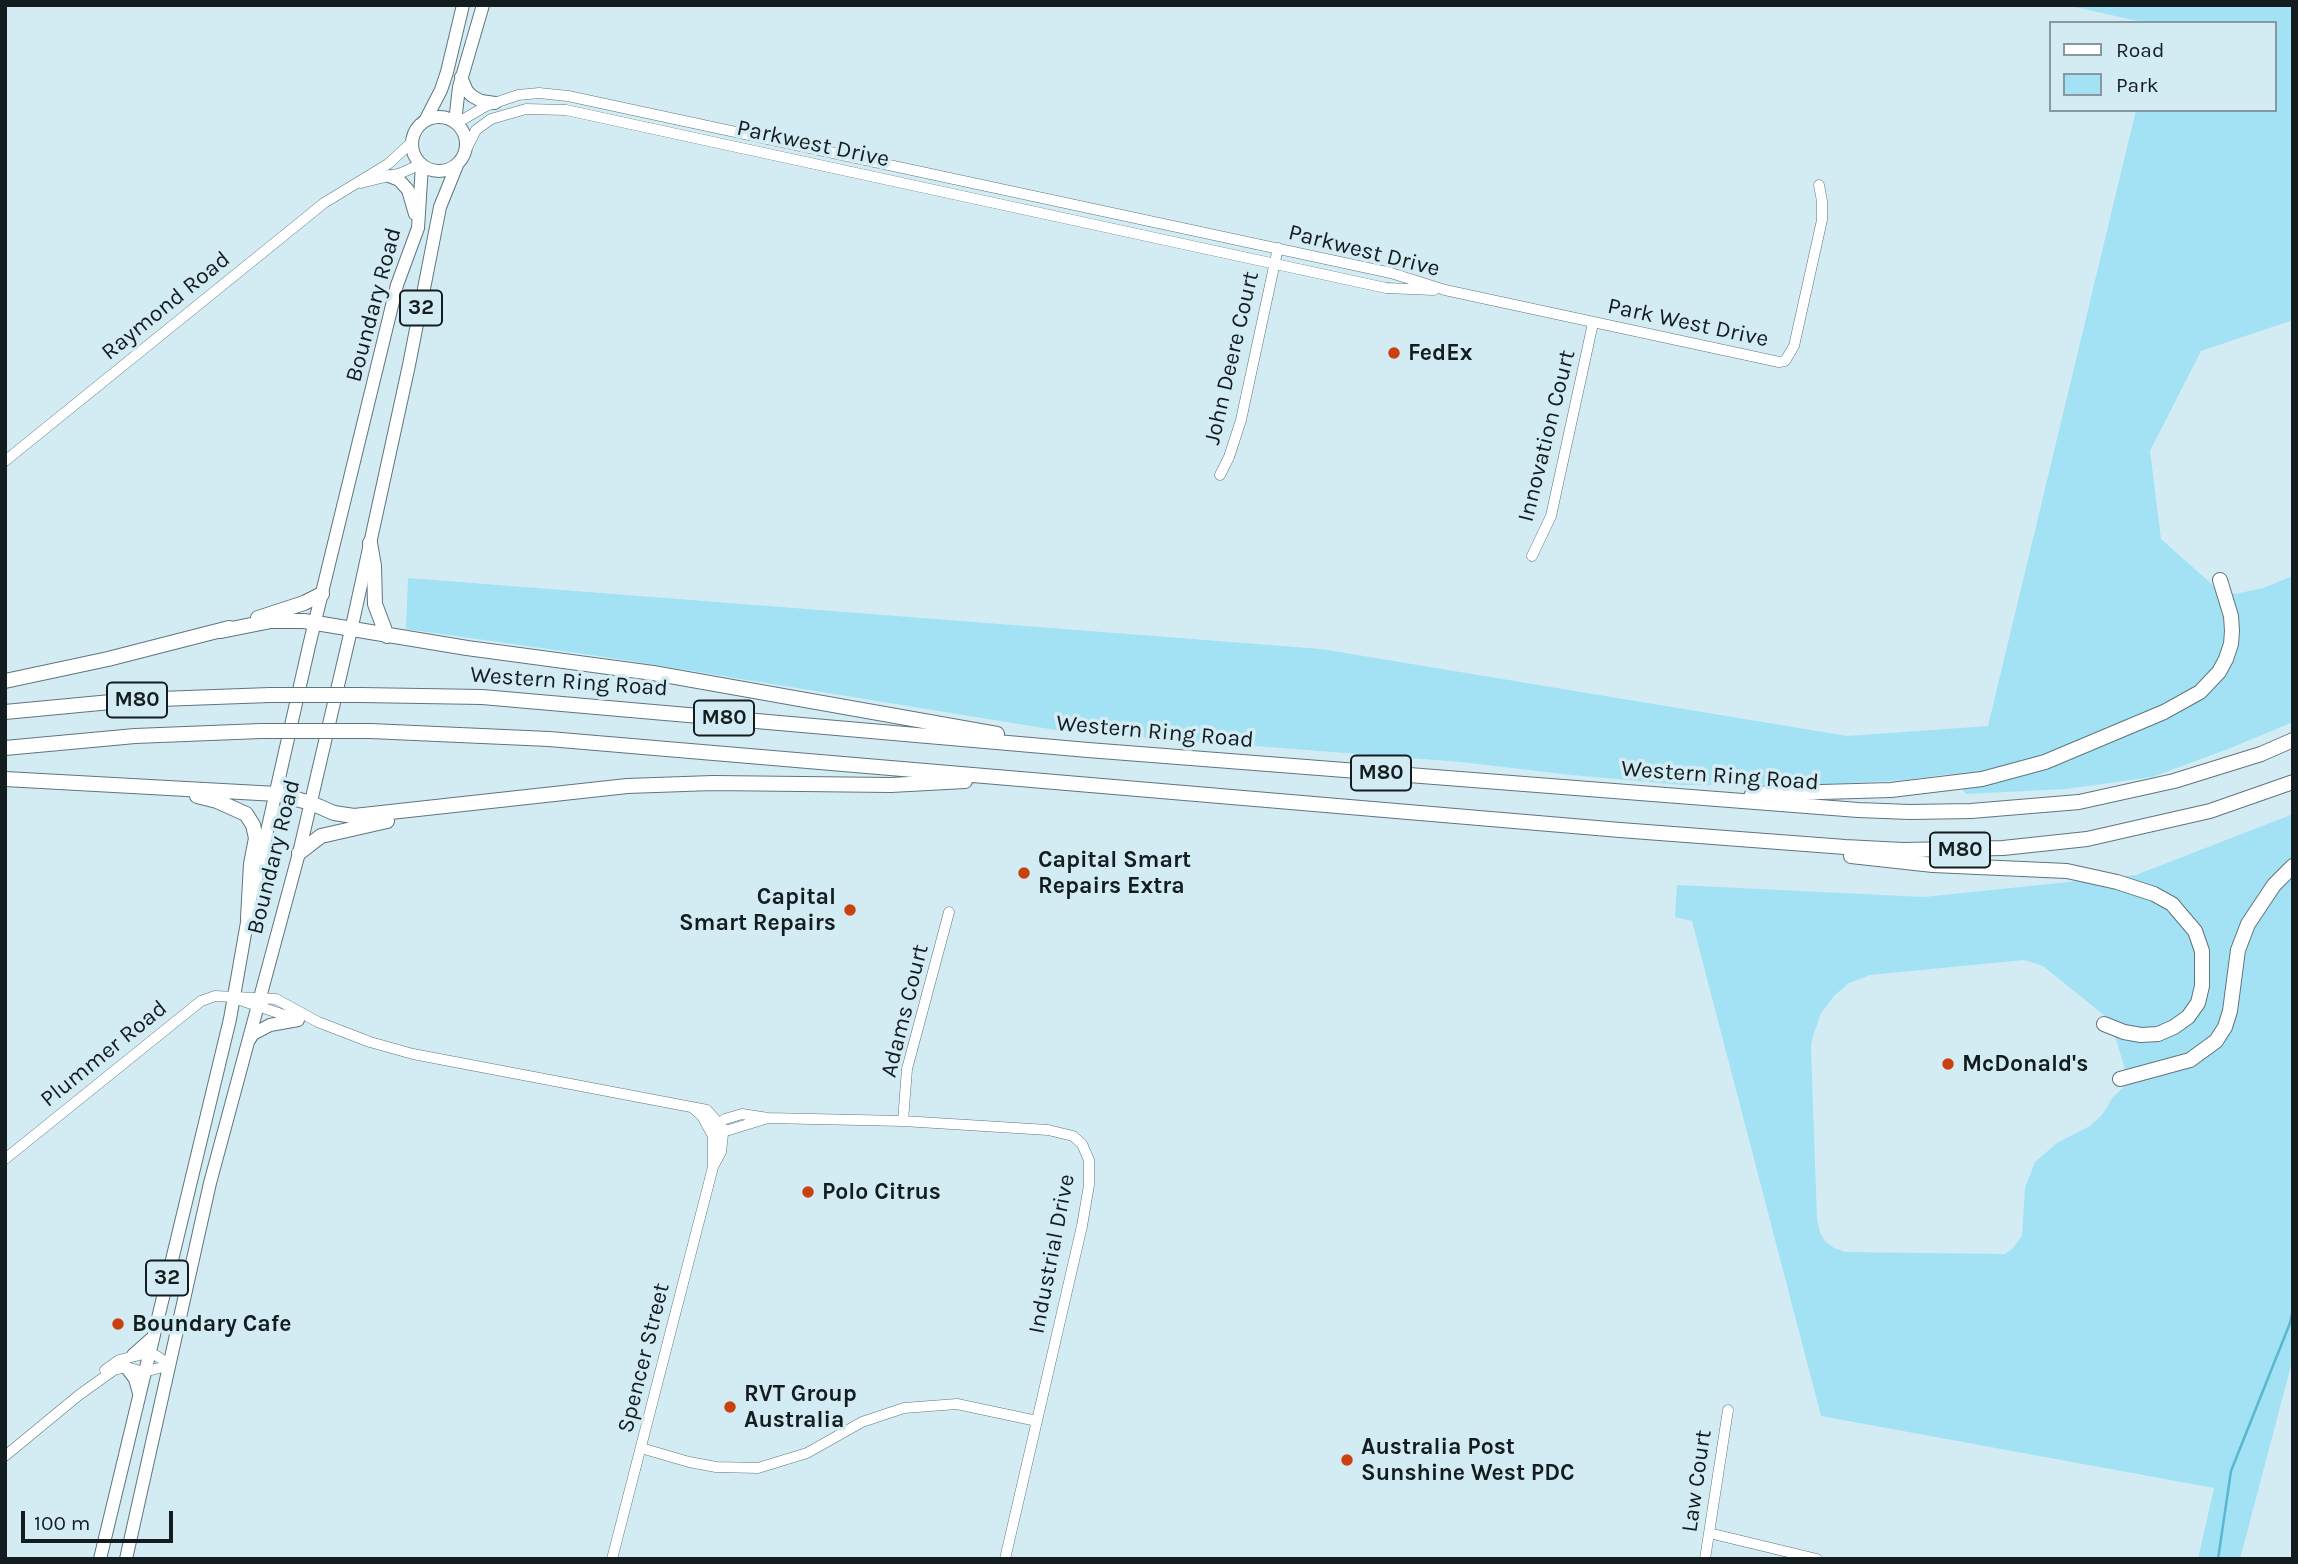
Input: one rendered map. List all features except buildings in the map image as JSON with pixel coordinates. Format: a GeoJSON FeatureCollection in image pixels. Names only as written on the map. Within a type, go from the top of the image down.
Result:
{"type":"FeatureCollection","features":[{"type":"Feature","properties":{"kind":"highway"},"geometry":{"type":"LineString","coordinates":[[370,542],[375,604],[387,636]]}},
{"type":"Feature","properties":{"kind":"highway"},"geometry":{"type":"LineString","coordinates":[[1674,796],[1928,786],[2005,774],[2066,754],[2182,704],[2210,684],[2226,659],[2232,631],[2231,616],[2220,580]]}},
{"type":"Feature","properties":{"kind":"highway"},"geometry":{"type":"LineString","coordinates":[[5,681],[96,662],[220,631],[304,603],[322,594]]}},
{"type":"Feature","properties":{"kind":"highway"},"geometry":{"type":"LineString","coordinates":[[220,631],[281,621],[315,624],[653,673],[1088,750]]}},
{"type":"Feature","properties":{"kind":"highway","name":"Western Ring Road"},"geometry":{"type":"LineString","coordinates":[[5,712],[132,700],[270,695],[482,697],[1088,750],[1897,811],[1971,811],[2079,802],[2174,781],[2261,754],[2293,740]]}},
{"type":"Feature","properties":{"kind":"highway","name":"M80"},"geometry":{"type":"LineString","coordinates":[[5,748],[135,736],[261,731],[370,731],[549,739],[1620,830],[1845,847],[1952,851],[2087,839],[2210,811],[2293,782]]}},
{"type":"Feature","properties":{"kind":"highway"},"geometry":{"type":"LineString","coordinates":[[5,779],[276,794],[311,803],[334,813],[354,816],[608,787],[891,785],[1019,779]]}},
{"type":"Feature","properties":{"kind":"highway"},"geometry":{"type":"LineString","coordinates":[[172,789],[218,801],[250,818],[256,838],[251,864],[248,918]]}},
{"type":"Feature","properties":{"kind":"highway"},"geometry":{"type":"LineString","coordinates":[[299,853],[310,842],[331,833],[495,801]]}},
{"type":"Feature","properties":{"kind":"highway"},"geometry":{"type":"LineString","coordinates":[[1620,830],[1933,865],[2067,871],[2117,882],[2154,894],[2172,904],[2195,930],[2204,969],[2197,1003],[2188,1017],[2158,1034],[2124,1032],[2104,1024]]}},
{"type":"Feature","properties":{"kind":"highway"},"geometry":{"type":"LineString","coordinates":[[2120,1079],[2190,1060],[2216,1041],[2225,1027],[2230,1011],[2238,950],[2248,924],[2274,885],[2293,866]]}},
{"type":"Feature","properties":{"kind":"main road"},"geometry":{"type":"LineString","coordinates":[[412,142],[444,81],[463,5]]}},
{"type":"Feature","properties":{"kind":"main road"},"geometry":{"type":"LineString","coordinates":[[456,122],[461,76],[483,5]]}},
{"type":"Feature","properties":{"kind":"main road"},"geometry":{"type":"LineString","coordinates":[[461,76],[472,96],[481,101],[495,103]]}},
{"type":"Feature","properties":{"kind":"main road"},"geometry":{"type":"LineString","coordinates":[[425,121],[442,117],[456,122],[464,132],[467,148]]}},
{"type":"Feature","properties":{"kind":"main road","name":"32"},"geometry":{"type":"LineString","coordinates":[[412,142],[414,155],[421,165]]}},
{"type":"Feature","properties":{"kind":"main road","name":"32"},"geometry":{"type":"LineString","coordinates":[[457,165],[467,148]]}},
{"type":"Feature","properties":{"kind":"main road"},"geometry":{"type":"LineString","coordinates":[[421,165],[442,172],[457,165]]}},
{"type":"Feature","properties":{"kind":"main road","name":"Boundary Road"},"geometry":{"type":"LineString","coordinates":[[100,1559],[234,998],[248,918],[322,594],[397,285],[418,228],[421,165]]}},
{"type":"Feature","properties":{"kind":"main road","name":"Boundary Road"},"geometry":{"type":"LineString","coordinates":[[125,1559],[210,1183],[311,803],[417,328],[440,208],[457,165]]}},
{"type":"Feature","properties":{"kind":"main road"},"geometry":{"type":"LineString","coordinates":[[389,176],[399,180],[408,190],[418,228]]}},
{"type":"Feature","properties":{"kind":"main road"},"geometry":{"type":"LineString","coordinates":[[247,1042],[253,1034],[270,1025],[298,1020]]}},
{"type":"Feature","properties":{"kind":"main road"},"geometry":{"type":"LineString","coordinates":[[133,1355],[152,1339]]}},
{"type":"Feature","properties":{"kind":"main road"},"geometry":{"type":"LineString","coordinates":[[126,1367],[135,1379],[139,1393]]}},
{"type":"Feature","properties":{"kind":"street","name":"Parkwest Drive"},"geometry":{"type":"LineString","coordinates":[[456,122],[518,95],[548,93],[1278,248],[1391,273],[1446,290]]}},
{"type":"Feature","properties":{"kind":"street","name":"Parkwest Drive"},"geometry":{"type":"LineString","coordinates":[[467,148],[470,138],[481,125],[510,112],[536,108],[566,110],[1387,288],[1446,290]]}},
{"type":"Feature","properties":{"kind":"street"},"geometry":{"type":"LineString","coordinates":[[709,141],[712,127]]}},
{"type":"Feature","properties":{"kind":"street","name":"Raymond Road"},"geometry":{"type":"LineString","coordinates":[[5,461],[324,203],[388,164],[412,142]]}},
{"type":"Feature","properties":{"kind":"street","name":"Raymond Road"},"geometry":{"type":"LineString","coordinates":[[354,185],[421,165]]}},
{"type":"Feature","properties":{"kind":"street","name":"Park West Drive"},"geometry":{"type":"LineString","coordinates":[[1446,290],[1770,361],[1785,360],[1794,346],[1822,220],[1819,185]]}},
{"type":"Feature","properties":{"kind":"street","name":"John Deere Court"},"geometry":{"type":"LineString","coordinates":[[1220,475],[1229,457],[1241,419],[1278,248]]}},
{"type":"Feature","properties":{"kind":"street","name":"Innovation Court"},"geometry":{"type":"LineString","coordinates":[[1532,556],[1551,516],[1593,323]]}},
{"type":"Feature","properties":{"kind":"street","name":"Adams Court"},"geometry":{"type":"LineString","coordinates":[[903,1121],[907,1069],[949,912]]}},
{"type":"Feature","properties":{"kind":"street","name":"Plummer Road"},"geometry":{"type":"LineString","coordinates":[[5,1159],[201,1001],[215,996],[258,1002]]}},
{"type":"Feature","properties":{"kind":"street"},"geometry":{"type":"LineString","coordinates":[[258,1002],[276,999],[317,1022],[370,1042],[413,1054],[692,1108],[717,1128]]}},
{"type":"Feature","properties":{"kind":"street"},"geometry":{"type":"LineString","coordinates":[[258,1002],[298,1020],[317,1022]]}},
{"type":"Feature","properties":{"kind":"street","name":"Industrial Drive"},"geometry":{"type":"LineString","coordinates":[[717,1128],[732,1116],[742,1114],[768,1118],[903,1121],[1048,1130],[1073,1136],[1082,1144],[1089,1160],[1089,1185],[1082,1226],[1005,1559]]}},
{"type":"Feature","properties":{"kind":"street","name":"Spencer Street"},"geometry":{"type":"LineString","coordinates":[[611,1559],[713,1167],[713,1142],[717,1128]]}},
{"type":"Feature","properties":{"kind":"street"},"geometry":{"type":"LineString","coordinates":[[79,1395],[109,1366],[133,1355],[148,1353],[158,1356],[170,1365]]}},
{"type":"Feature","properties":{"kind":"street"},"geometry":{"type":"LineString","coordinates":[[5,1456],[107,1374],[126,1367],[144,1372],[170,1365]]}},
{"type":"Feature","properties":{"kind":"street"},"geometry":{"type":"LineString","coordinates":[[641,1448],[716,1467],[758,1468],[807,1454],[862,1422],[904,1408],[957,1404],[1037,1421]]}},
{"type":"Feature","properties":{"kind":"street","name":"Law Court"},"geometry":{"type":"LineString","coordinates":[[1705,1559],[1728,1410]]}},
{"type":"Feature","properties":{"kind":"street"},"geometry":{"type":"LineString","coordinates":[[1709,1533],[1817,1559]]}},
{"type":"Feature","properties":{"kind":"green space"},"geometry":{"type":"Polygon","coordinates":[[[2066,5],[2293,5],[2293,320],[2201,351],[2150,451],[2161,539],[2214,586],[2235,594],[2263,588],[2293,576],[2293,722],[2152,777],[2066,789],[1966,794],[1950,774],[1905,780],[1815,785],[1683,785],[1461,762],[1062,731],[612,658],[406,629],[408,578],[1321,649],[1847,736],[1988,726],[2136,112],[2277,112],[2277,21],[2138,21],[2066,5]]]}},
{"type":"Feature","properties":{"kind":"green space"},"geometry":{"type":"Polygon","coordinates":[[[2293,814],[2293,1358],[2240,1559],[2198,1559],[2214,1488],[1821,1416],[1692,921],[1675,917],[1677,885],[1924,897],[2136,875],[2293,814]],[[2024,960],[1870,975],[1849,983],[1821,1013],[1811,1047],[1817,1220],[1825,1241],[1834,1248],[1845,1252],[2005,1254],[2022,1236],[2025,1188],[2035,1162],[2057,1143],[2090,1126],[2129,1082],[2110,1020],[2043,966],[2024,960]]]}},
{"type":"Feature","properties":{"kind":"waterway"},"geometry":{"type":"LineString","coordinates":[[2218,1559],[2231,1471],[2293,1310]]}},
{"type":"Feature","properties":{"kind":"place","name":"FedEx"},"geometry":{"type":"Point","coordinates":[1394,353]}},
{"type":"Feature","properties":{"kind":"place","name":"Capital Smart Repairs Extra"},"geometry":{"type":"Point","coordinates":[1024,873]}},
{"type":"Feature","properties":{"kind":"place","name":"Capital Smart Repairs"},"geometry":{"type":"Point","coordinates":[850,910]}},
{"type":"Feature","properties":{"kind":"place","name":"McDonald's"},"geometry":{"type":"Point","coordinates":[1948,1064]}},
{"type":"Feature","properties":{"kind":"place","name":"Polo Citrus"},"geometry":{"type":"Point","coordinates":[808,1192]}},
{"type":"Feature","properties":{"kind":"place","name":"Boundary Cafe"},"geometry":{"type":"Point","coordinates":[118,1324]}},
{"type":"Feature","properties":{"kind":"place","name":"RVT Group Australia"},"geometry":{"type":"Point","coordinates":[730,1407]}},
{"type":"Feature","properties":{"kind":"place","name":"Australia Post Sunshine West PDC"},"geometry":{"type":"Point","coordinates":[1347,1460]}}]}
